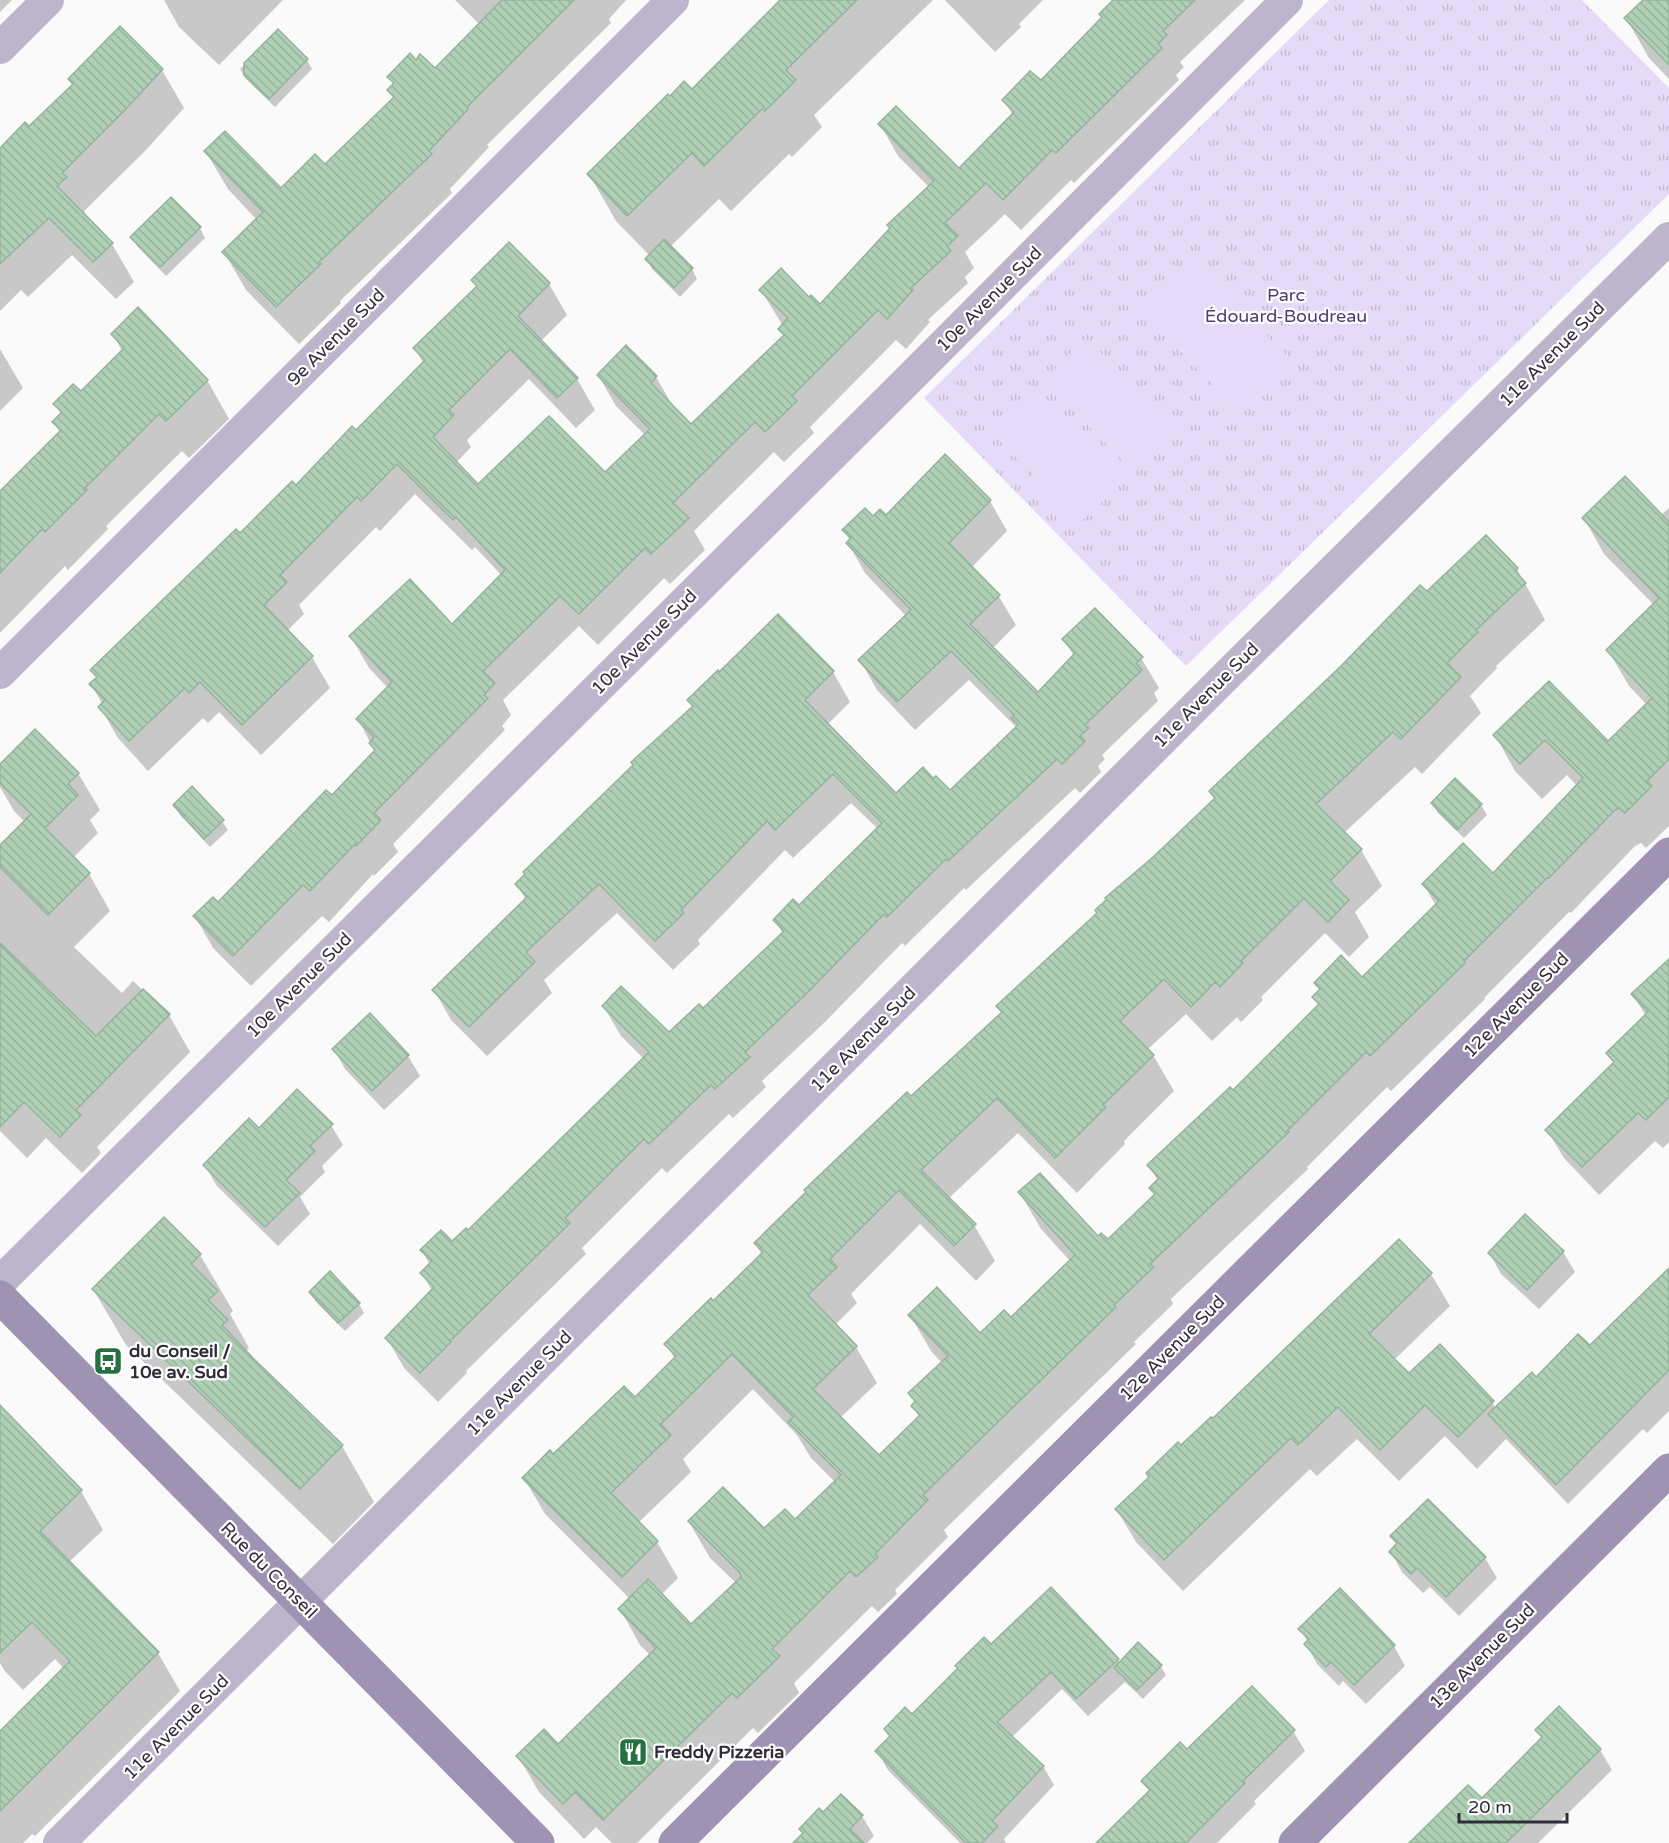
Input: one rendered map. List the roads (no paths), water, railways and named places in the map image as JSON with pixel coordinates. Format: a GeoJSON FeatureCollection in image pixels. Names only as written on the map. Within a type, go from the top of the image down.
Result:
{"type":"FeatureCollection","features":[{"type":"Feature","properties":{"kind":"main road","name":"12e Avenue Sud"},"geometry":{"type":"LineString","coordinates":[[675,1843],[1669,854]]}},
{"type":"Feature","properties":{"kind":"main road","name":"Rue du Conseil"},"geometry":{"type":"LineString","coordinates":[[0,1297],[538,1843]]}},
{"type":"Feature","properties":{"kind":"main road","name":"13e Avenue Sud"},"geometry":{"type":"LineString","coordinates":[[1295,1843],[1669,1470]]}},
{"type":"Feature","properties":{"kind":"street"},"geometry":{"type":"LineString","coordinates":[[0,48],[48,0]]}},
{"type":"Feature","properties":{"kind":"street","name":"9e Avenue Sud"},"geometry":{"type":"LineString","coordinates":[[0,673],[673,0]]}},
{"type":"Feature","properties":{"kind":"street","name":"10e Avenue Sud"},"geometry":{"type":"LineString","coordinates":[[0,1282],[1287,0]]}},
{"type":"Feature","properties":{"kind":"street","name":"11e Avenue Sud"},"geometry":{"type":"LineString","coordinates":[[59,1843],[1221,680],[1669,238]]}},
{"type":"Feature","properties":{"kind":"place","name":"du Conseil / 10e av. Sud"},"geometry":{"type":"Point","coordinates":[108,1361]}},
{"type":"Feature","properties":{"kind":"place","name":"Freddy Pizzeria"},"geometry":{"type":"Point","coordinates":[633,1752]}},
{"type":"Feature","properties":{"kind":"park label","name":"Parc Édouard-Boudreau"},"geometry":{"type":"Point","coordinates":[1286,305]}}]}
